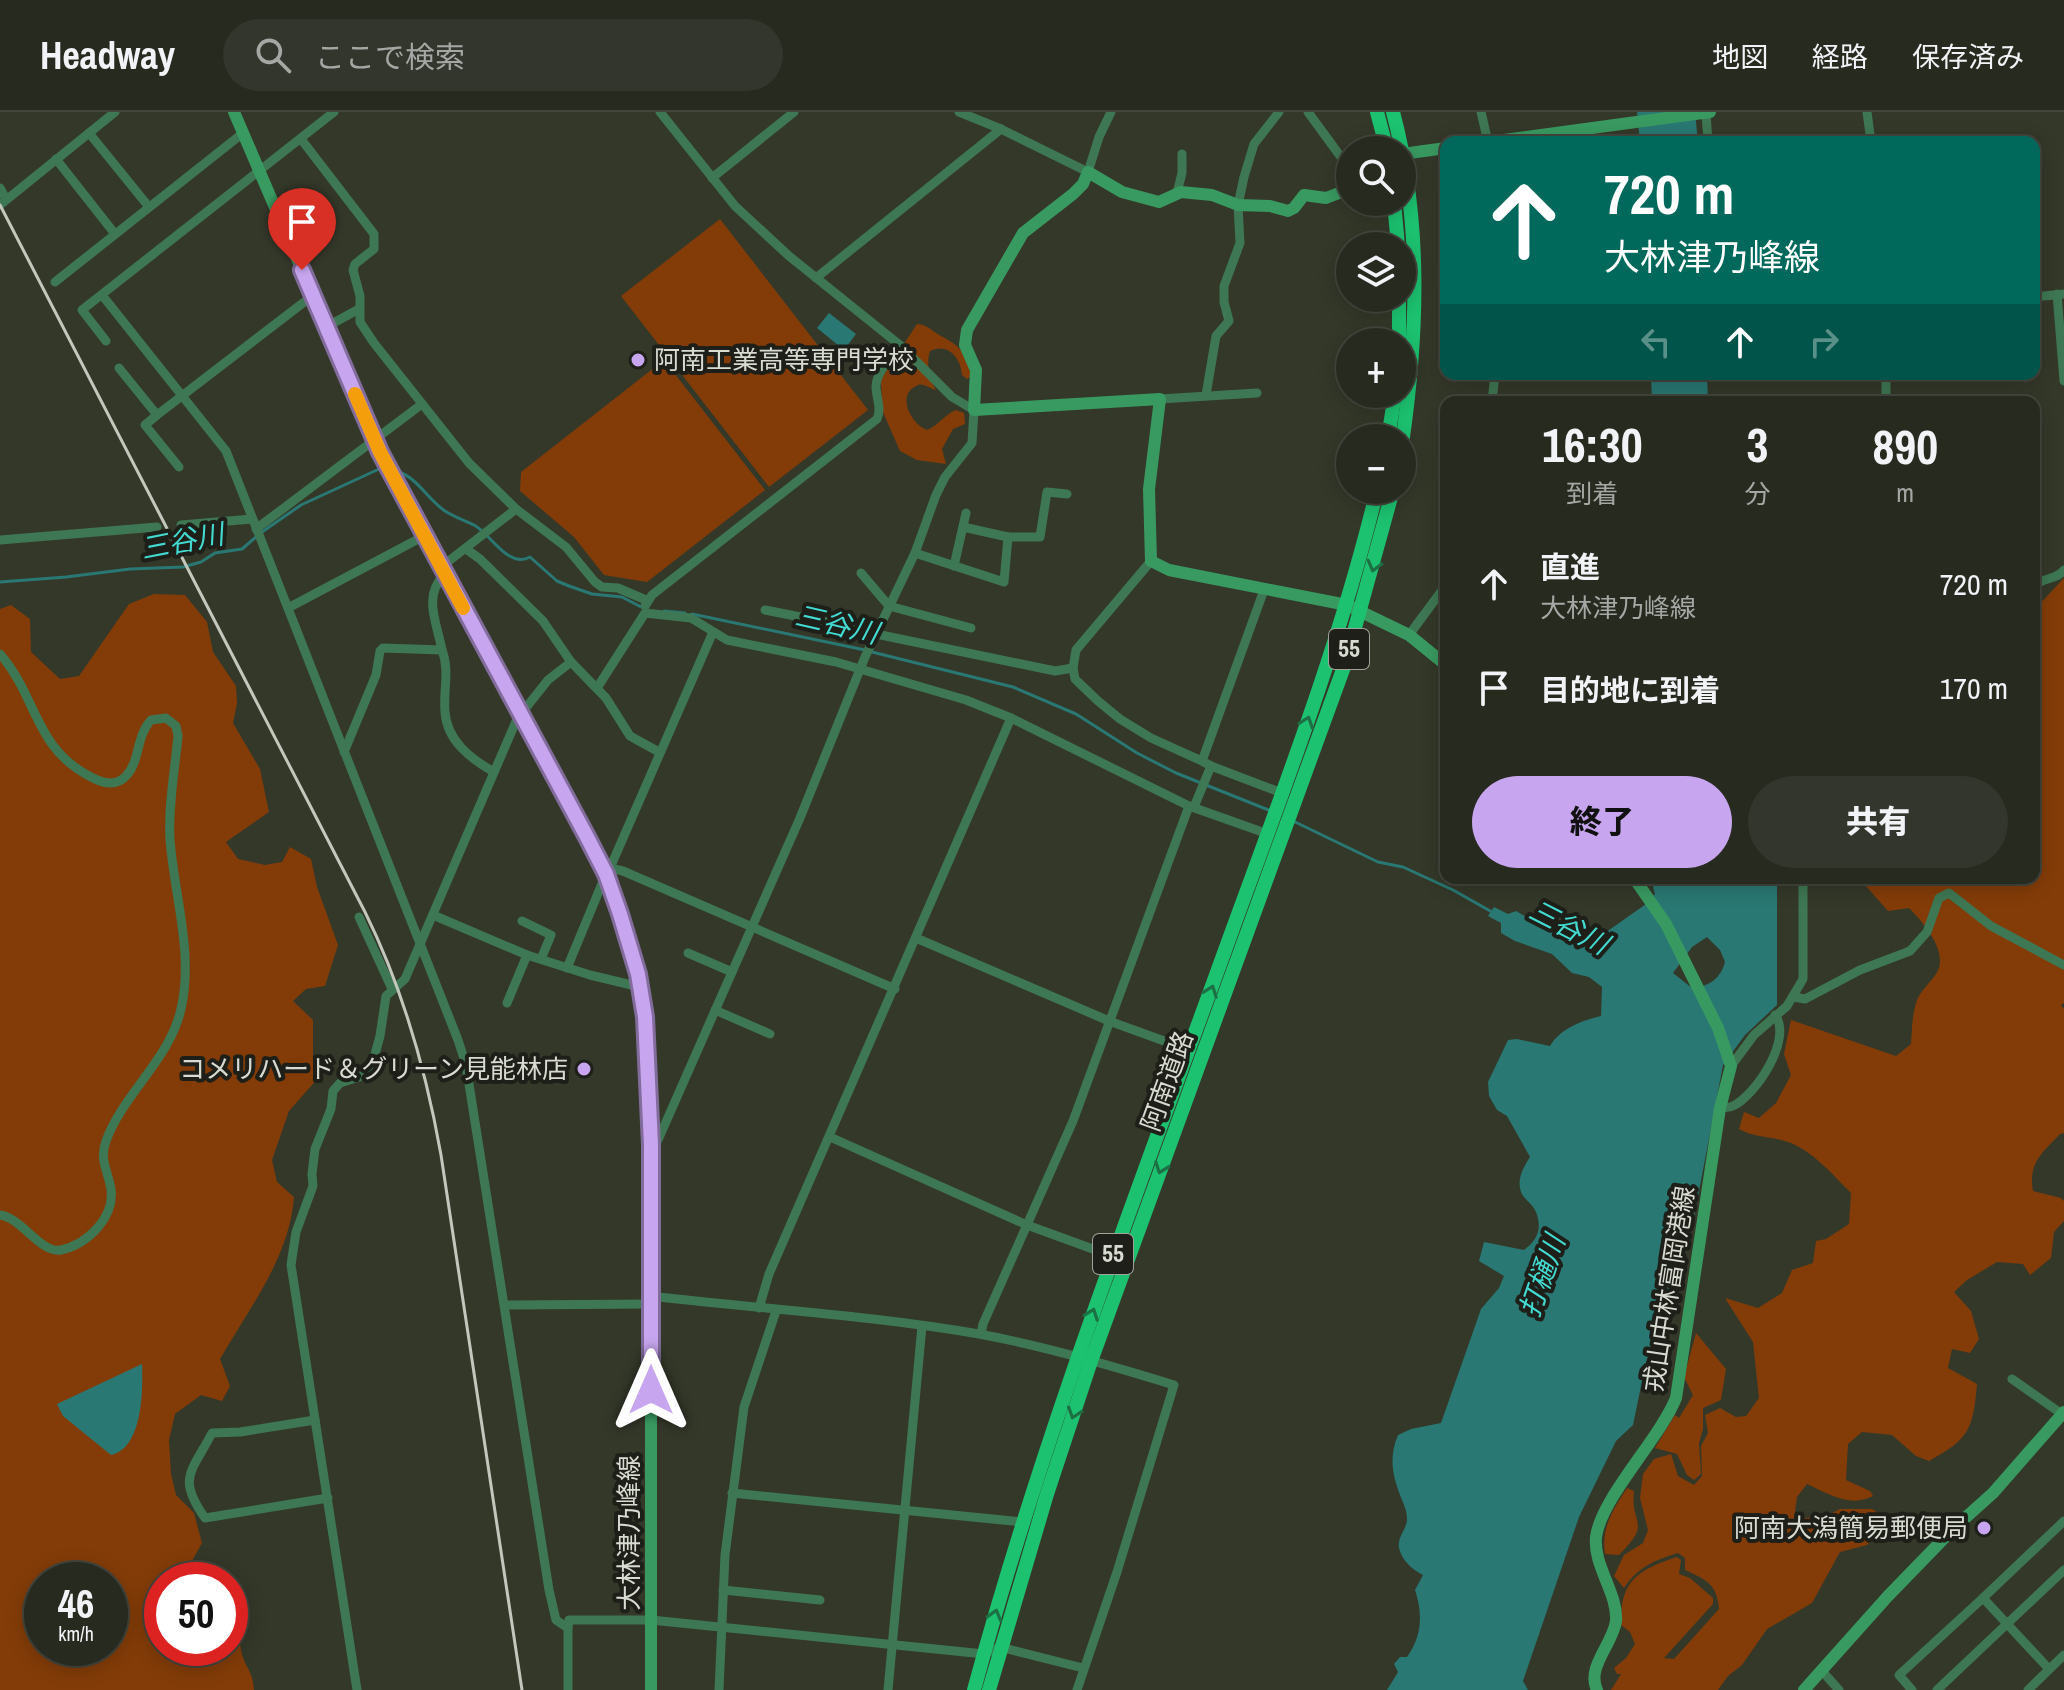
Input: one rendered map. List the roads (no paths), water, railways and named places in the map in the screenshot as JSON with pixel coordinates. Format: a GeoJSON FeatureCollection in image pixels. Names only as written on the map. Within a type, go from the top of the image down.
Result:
{"type":"FeatureCollection","features":[{"type":"Feature","properties":{"kind":"highway"},"geometry":{"type":"LineString","coordinates":[[1377,112],[1383,136]]}},
{"type":"Feature","properties":{"kind":"highway"},"geometry":{"type":"LineString","coordinates":[[1393,112],[1399,136]]}},
{"type":"Feature","properties":{"kind":"highway"},"geometry":{"type":"LineString","coordinates":[[1405,424],[1415,319],[1415,260],[1410,216]]}},
{"type":"Feature","properties":{"kind":"highway","name":"阿南道路"},"geometry":{"type":"LineString","coordinates":[[974,1690],[1022,1522],[1084,1359],[1274,830],[1347,605],[1373,504]]}},
{"type":"Feature","properties":{"kind":"highway","name":"阿南道路"},"geometry":{"type":"LineString","coordinates":[[1285,797],[1345,664],[1389,504]]}},
{"type":"Feature","properties":{"kind":"highway","name":"阿南道路"},"geometry":{"type":"LineString","coordinates":[[989,1690],[1112,1256],[1274,830]]}},
{"type":"Feature","properties":{"kind":"main road","name":"大林津乃峰線"},"geometry":{"type":"LineString","coordinates":[[234,112],[389,470],[607,871],[630,944],[640,987],[649,1056],[651,1690]]}},
{"type":"Feature","properties":{"kind":"main road"},"geometry":{"type":"LineString","coordinates":[[1523,136],[1624,119],[1705,113]]}},
{"type":"Feature","properties":{"kind":"main road"},"geometry":{"type":"LineString","coordinates":[[1416,152],[1440,149]]}},
{"type":"Feature","properties":{"kind":"main road"},"geometry":{"type":"LineString","coordinates":[[1336,195],[1326,198],[1304,195],[1288,211],[1270,206],[1238,205],[1212,195],[1177,193],[1159,202],[1122,192],[1088,172],[1083,184],[1073,194],[1032,224],[1019,238],[967,330],[965,345],[976,370],[974,410],[1160,399],[1149,489],[1151,561],[1169,570],[1347,605],[1409,635],[1440,660]]}},
{"type":"Feature","properties":{"kind":"main road"},"geometry":{"type":"LineString","coordinates":[[1638,884],[1684,961],[1718,1028],[1730,1064]]}},
{"type":"Feature","properties":{"kind":"main road","name":"戎山中林富岡港線"},"geometry":{"type":"LineString","coordinates":[[1597,1690],[1593,1682],[1596,1670],[1616,1622],[1596,1539],[1612,1501],[1668,1417],[1676,1398],[1720,1108],[1730,1064]]}},
{"type":"Feature","properties":{"kind":"main road"},"geometry":{"type":"LineString","coordinates":[[1804,1690],[1907,1575],[1993,1493],[2063,1413]]}},
{"type":"Feature","properties":{"kind":"street"},"geometry":{"type":"LineString","coordinates":[[0,188],[3,202],[115,112]]}},
{"type":"Feature","properties":{"kind":"street"},"geometry":{"type":"LineString","coordinates":[[106,341],[82,310],[334,112]]}},
{"type":"Feature","properties":{"kind":"street"},"geometry":{"type":"LineString","coordinates":[[651,1145],[658,1140],[732,972],[827,755],[841,712],[915,553],[945,477],[972,443],[974,410],[952,397],[901,346],[816,278],[735,206],[660,112]]}},
{"type":"Feature","properties":{"kind":"street"},"geometry":{"type":"LineString","coordinates":[[712,178],[794,112]]}},
{"type":"Feature","properties":{"kind":"street"},"geometry":{"type":"LineString","coordinates":[[959,112],[1088,172],[1111,112]]}},
{"type":"Feature","properties":{"kind":"street"},"geometry":{"type":"LineString","coordinates":[[1206,395],[1216,336],[1229,321],[1224,286],[1240,243],[1238,205],[1254,144],[1279,112]]}},
{"type":"Feature","properties":{"kind":"street"},"geometry":{"type":"LineString","coordinates":[[1308,112],[1336,148]]}},
{"type":"Feature","properties":{"kind":"street"},"geometry":{"type":"LineString","coordinates":[[1481,112],[1487,136]]}},
{"type":"Feature","properties":{"kind":"street"},"geometry":{"type":"LineString","coordinates":[[1867,112],[1870,136]]}},
{"type":"Feature","properties":{"kind":"street"},"geometry":{"type":"LineString","coordinates":[[1705,113],[1707,136]]}},
{"type":"Feature","properties":{"kind":"street"},"geometry":{"type":"LineString","coordinates":[[816,278],[1001,129]]}},
{"type":"Feature","properties":{"kind":"street"},"geometry":{"type":"LineString","coordinates":[[89,133],[149,207]]}},
{"type":"Feature","properties":{"kind":"street"},"geometry":{"type":"LineString","coordinates":[[55,282],[243,133]]}},
{"type":"Feature","properties":{"kind":"street"},"geometry":{"type":"LineString","coordinates":[[301,139],[374,234],[374,249],[355,264],[353,270],[360,296],[360,322],[374,343],[469,463],[516,509],[566,547],[602,587],[618,588],[645,608],[691,618],[727,640],[860,669],[966,700],[1193,804],[1274,830]]}},
{"type":"Feature","properties":{"kind":"street"},"geometry":{"type":"LineString","coordinates":[[1177,193],[1182,173],[1182,154]]}},
{"type":"Feature","properties":{"kind":"street"},"geometry":{"type":"LineString","coordinates":[[56,159],[115,234]]}},
{"type":"Feature","properties":{"kind":"street"},"geometry":{"type":"LineString","coordinates":[[2040,296],[2061,294],[2064,381]]}},
{"type":"Feature","properties":{"kind":"street"},"geometry":{"type":"LineString","coordinates":[[102,295],[226,451],[466,1065],[551,1601],[556,1620],[568,1628]]}},
{"type":"Feature","properties":{"kind":"street"},"geometry":{"type":"LineString","coordinates":[[179,467],[145,425],[312,296]]}},
{"type":"Feature","properties":{"kind":"street"},"geometry":{"type":"LineString","coordinates":[[326,327],[359,309]]}},
{"type":"Feature","properties":{"kind":"street"},"geometry":{"type":"LineString","coordinates":[[597,688],[645,608],[877,419],[880,412],[876,384],[880,371],[901,346]]}},
{"type":"Feature","properties":{"kind":"street"},"geometry":{"type":"LineString","coordinates":[[119,368],[157,415]]}},
{"type":"Feature","properties":{"kind":"street"},"geometry":{"type":"LineString","coordinates":[[1160,399],[1257,393]]}},
{"type":"Feature","properties":{"kind":"street"},"geometry":{"type":"LineString","coordinates":[[181,525],[257,530],[422,404]]}},
{"type":"Feature","properties":{"kind":"street"},"geometry":{"type":"LineString","coordinates":[[963,527],[1008,537],[1040,537],[1047,492],[1067,494]]}},
{"type":"Feature","properties":{"kind":"street"},"geometry":{"type":"LineString","coordinates":[[494,772],[474,761],[460,748],[448,726],[444,713],[446,661],[431,599],[443,570],[516,509]]}},
{"type":"Feature","properties":{"kind":"street"},"geometry":{"type":"LineString","coordinates":[[954,566],[966,513]]}},
{"type":"Feature","properties":{"kind":"street"},"geometry":{"type":"LineString","coordinates":[[0,540],[157,527]]}},
{"type":"Feature","properties":{"kind":"street"},"geometry":{"type":"LineString","coordinates":[[288,608],[424,536]]}},
{"type":"Feature","properties":{"kind":"street"},"geometry":{"type":"LineString","coordinates":[[915,553],[1004,582],[1008,537]]}},
{"type":"Feature","properties":{"kind":"street"},"geometry":{"type":"LineString","coordinates":[[466,549],[543,621],[571,662],[597,688],[630,736],[659,752]]}},
{"type":"Feature","properties":{"kind":"street"},"geometry":{"type":"LineString","coordinates":[[1151,561],[1076,650],[1075,679],[1120,719],[1151,738],[1207,766],[1285,797]]}},
{"type":"Feature","properties":{"kind":"street"},"geometry":{"type":"LineString","coordinates":[[2040,582],[2061,575],[2064,570]]}},
{"type":"Feature","properties":{"kind":"street"},"geometry":{"type":"LineString","coordinates":[[861,573],[889,606],[971,628]]}},
{"type":"Feature","properties":{"kind":"street"},"geometry":{"type":"LineString","coordinates":[[981,1334],[1073,1121],[1207,766],[1264,590]]}},
{"type":"Feature","properties":{"kind":"street"},"geometry":{"type":"LineString","coordinates":[[1409,635],[1440,593]]}},
{"type":"Feature","properties":{"kind":"street"},"geometry":{"type":"LineString","coordinates":[[765,610],[875,636],[1055,671],[1073,668]]}},
{"type":"Feature","properties":{"kind":"street"},"geometry":{"type":"LineString","coordinates":[[567,968],[713,632]]}},
{"type":"Feature","properties":{"kind":"street"},"geometry":{"type":"LineString","coordinates":[[344,752],[376,675],[380,651],[383,648],[442,650]]}},
{"type":"Feature","properties":{"kind":"street"},"geometry":{"type":"LineString","coordinates":[[0,654],[55,751],[66,762],[97,781],[112,783],[125,777],[131,769],[143,731],[151,720],[163,717],[176,726],[178,736],[170,834],[173,879],[186,958],[181,1012],[172,1033],[105,1143],[103,1164],[112,1192],[104,1220],[87,1236],[56,1250],[44,1245],[13,1219],[0,1215]]}},
{"type":"Feature","properties":{"kind":"street"},"geometry":{"type":"LineString","coordinates":[[357,1690],[291,1265],[296,1232],[313,1186],[315,1149],[331,1109],[333,1091],[340,1083],[359,1077],[367,1070],[377,1047],[386,996],[405,979],[521,714],[548,680],[571,662]]}},
{"type":"Feature","properties":{"kind":"street"},"geometry":{"type":"LineString","coordinates":[[759,1308],[769,1274],[1011,718]]}},
{"type":"Feature","properties":{"kind":"street"},"geometry":{"type":"LineString","coordinates":[[607,871],[752,926],[895,989]]}},
{"type":"Feature","properties":{"kind":"street"},"geometry":{"type":"LineString","coordinates":[[1730,1064],[1754,1035],[1794,997],[1803,979],[1803,884]]}},
{"type":"Feature","properties":{"kind":"street"},"geometry":{"type":"LineString","coordinates":[[1794,997],[1805,999],[1860,970],[1910,951],[1927,932],[1939,898],[1949,893],[1991,926],[2064,965]]}},
{"type":"Feature","properties":{"kind":"street"},"geometry":{"type":"LineString","coordinates":[[433,915],[527,955],[640,987]]}},
{"type":"Feature","properties":{"kind":"street"},"geometry":{"type":"LineString","coordinates":[[359,917],[392,989]]}},
{"type":"Feature","properties":{"kind":"street"},"geometry":{"type":"LineString","coordinates":[[522,921],[551,935],[541,959]]}},
{"type":"Feature","properties":{"kind":"street"},"geometry":{"type":"LineString","coordinates":[[916,938],[1109,1021],[1189,1050]]}},
{"type":"Feature","properties":{"kind":"street"},"geometry":{"type":"LineString","coordinates":[[688,953],[732,972]]}},
{"type":"Feature","properties":{"kind":"street"},"geometry":{"type":"LineString","coordinates":[[507,1003],[527,955]]}},
{"type":"Feature","properties":{"kind":"street"},"geometry":{"type":"LineString","coordinates":[[715,1010],[770,1034]]}},
{"type":"Feature","properties":{"kind":"street"},"geometry":{"type":"LineString","coordinates":[[1720,1108],[1733,1106],[1760,1080],[1772,1060],[1782,1037],[1780,1022],[1775,1015]]}},
{"type":"Feature","properties":{"kind":"street"},"geometry":{"type":"LineString","coordinates":[[830,1137],[1027,1225],[1112,1256]]}},
{"type":"Feature","properties":{"kind":"street"},"geometry":{"type":"LineString","coordinates":[[505,1305],[651,1300],[922,1326],[981,1334],[1174,1385],[1077,1690]]}},
{"type":"Feature","properties":{"kind":"street"},"geometry":{"type":"LineString","coordinates":[[719,1690],[723,1590],[744,1407],[776,1311]]}},
{"type":"Feature","properties":{"kind":"street"},"geometry":{"type":"LineString","coordinates":[[888,1690],[922,1326]]}},
{"type":"Feature","properties":{"kind":"street"},"geometry":{"type":"LineString","coordinates":[[2012,1379],[2063,1413]]}},
{"type":"Feature","properties":{"kind":"street"},"geometry":{"type":"LineString","coordinates":[[315,1420],[240,1432],[212,1433],[190,1476],[189,1493],[205,1518],[328,1498]]}},
{"type":"Feature","properties":{"kind":"street"},"geometry":{"type":"LineString","coordinates":[[732,1493],[1022,1522]]}},
{"type":"Feature","properties":{"kind":"street"},"geometry":{"type":"LineString","coordinates":[[1912,1690],[1899,1675],[2064,1521]]}},
{"type":"Feature","properties":{"kind":"street"},"geometry":{"type":"LineString","coordinates":[[1937,1690],[2064,1570]]}},
{"type":"Feature","properties":{"kind":"street"},"geometry":{"type":"LineString","coordinates":[[723,1590],[820,1600]]}},
{"type":"Feature","properties":{"kind":"street"},"geometry":{"type":"LineString","coordinates":[[1983,1598],[2049,1669]]}},
{"type":"Feature","properties":{"kind":"street"},"geometry":{"type":"LineString","coordinates":[[568,1690],[569,1620],[651,1620],[984,1654],[1000,1647],[1083,1668]]}},
{"type":"Feature","properties":{"kind":"street"},"geometry":{"type":"LineString","coordinates":[[2028,1690],[2064,1655]]}},
{"type":"Feature","properties":{"kind":"street"},"geometry":{"type":"LineString","coordinates":[[1822,1671],[1839,1690]]}},
{"type":"Feature","properties":{"kind":"water"},"geometry":{"type":"Polygon","coordinates":[[[1637,112],[1695,112],[1697,136],[1639,136],[1637,112]]]}},
{"type":"Feature","properties":{"kind":"water"},"geometry":{"type":"Polygon","coordinates":[[[829,313],[856,334],[844,350],[817,328],[829,313]]]}},
{"type":"Feature","properties":{"kind":"water"},"geometry":{"type":"Polygon","coordinates":[[[1651,380],[1707,380],[1708,396],[1652,396],[1651,380]]]}},
{"type":"Feature","properties":{"kind":"water","name":"打樋川"},"geometry":{"type":"Polygon","coordinates":[[[1655,884],[1777,884],[1777,1005],[1745,1035],[1723,1065],[1695,1212],[1675,1295],[1665,1306],[1646,1362],[1633,1425],[1616,1441],[1579,1517],[1523,1681],[1528,1690],[1387,1690],[1398,1672],[1394,1664],[1400,1657],[1407,1657],[1416,1641],[1420,1616],[1415,1590],[1423,1575],[1408,1564],[1399,1548],[1407,1519],[1393,1472],[1395,1443],[1398,1435],[1411,1429],[1441,1423],[1481,1309],[1499,1288],[1504,1276],[1479,1261],[1484,1242],[1524,1250],[1533,1242],[1539,1227],[1535,1210],[1520,1188],[1521,1176],[1530,1157],[1507,1116],[1497,1110],[1489,1096],[1488,1082],[1508,1040],[1550,1046],[1572,1026],[1601,1016],[1602,987],[1589,977],[1572,973],[1552,954],[1501,933],[1501,923],[1488,916],[1494,907],[1508,914],[1516,911],[1577,946],[1585,947],[1646,904],[1655,894],[1655,884]],[[1707,937],[1692,947],[1673,973],[1692,988],[1698,987],[1709,984],[1717,977],[1725,962],[1720,950],[1707,937]]]}},
{"type":"Feature","properties":{"kind":"water"},"geometry":{"type":"Polygon","coordinates":[[[142,1364],[141,1402],[135,1430],[122,1450],[111,1455],[63,1416],[57,1404],[142,1364]]]}},
{"type":"Feature","properties":{"kind":"waterway","name":"三谷川"},"geometry":{"type":"LineString","coordinates":[[262,532],[301,505],[385,469]]}},
{"type":"Feature","properties":{"kind":"waterway","name":"三谷川"},"geometry":{"type":"LineString","coordinates":[[397,471],[411,479],[445,511],[480,529],[507,555],[522,559],[530,557],[557,581],[592,594],[622,597],[645,609]]}},
{"type":"Feature","properties":{"kind":"waterway","name":"三谷川"},"geometry":{"type":"LineString","coordinates":[[0,582],[183,567],[201,562],[215,553],[242,549],[256,537]]}},
{"type":"Feature","properties":{"kind":"waterway","name":"三谷川"},"geometry":{"type":"LineString","coordinates":[[664,611],[685,613]]}},
{"type":"Feature","properties":{"kind":"waterway","name":"三谷川"},"geometry":{"type":"LineString","coordinates":[[692,614],[865,650]]}},
{"type":"Feature","properties":{"kind":"waterway","name":"三谷川"},"geometry":{"type":"LineString","coordinates":[[872,652],[1013,687],[1076,714],[1137,753],[1176,773],[1271,811]]}},
{"type":"Feature","properties":{"kind":"waterway","name":"三谷川"},"geometry":{"type":"LineString","coordinates":[[1293,821],[1378,862],[1403,867],[1492,912]]}},
{"type":"Feature","properties":{"kind":"railway"},"geometry":{"type":"LineString","coordinates":[[0,205],[365,912],[402,1000],[428,1092],[441,1155],[522,1690]]}},
{"type":"Feature","properties":{"kind":"place","name":"阿南工業高等専門学校"},"geometry":{"type":"Point","coordinates":[638,360]}},
{"type":"Feature","properties":{"kind":"place","name":"コメリハード＆グリーン見能林店"},"geometry":{"type":"Point","coordinates":[584,1069]}},
{"type":"Feature","properties":{"kind":"place","name":"阿南大潟簡易郵便局"},"geometry":{"type":"Point","coordinates":[1984,1528]}}]}
